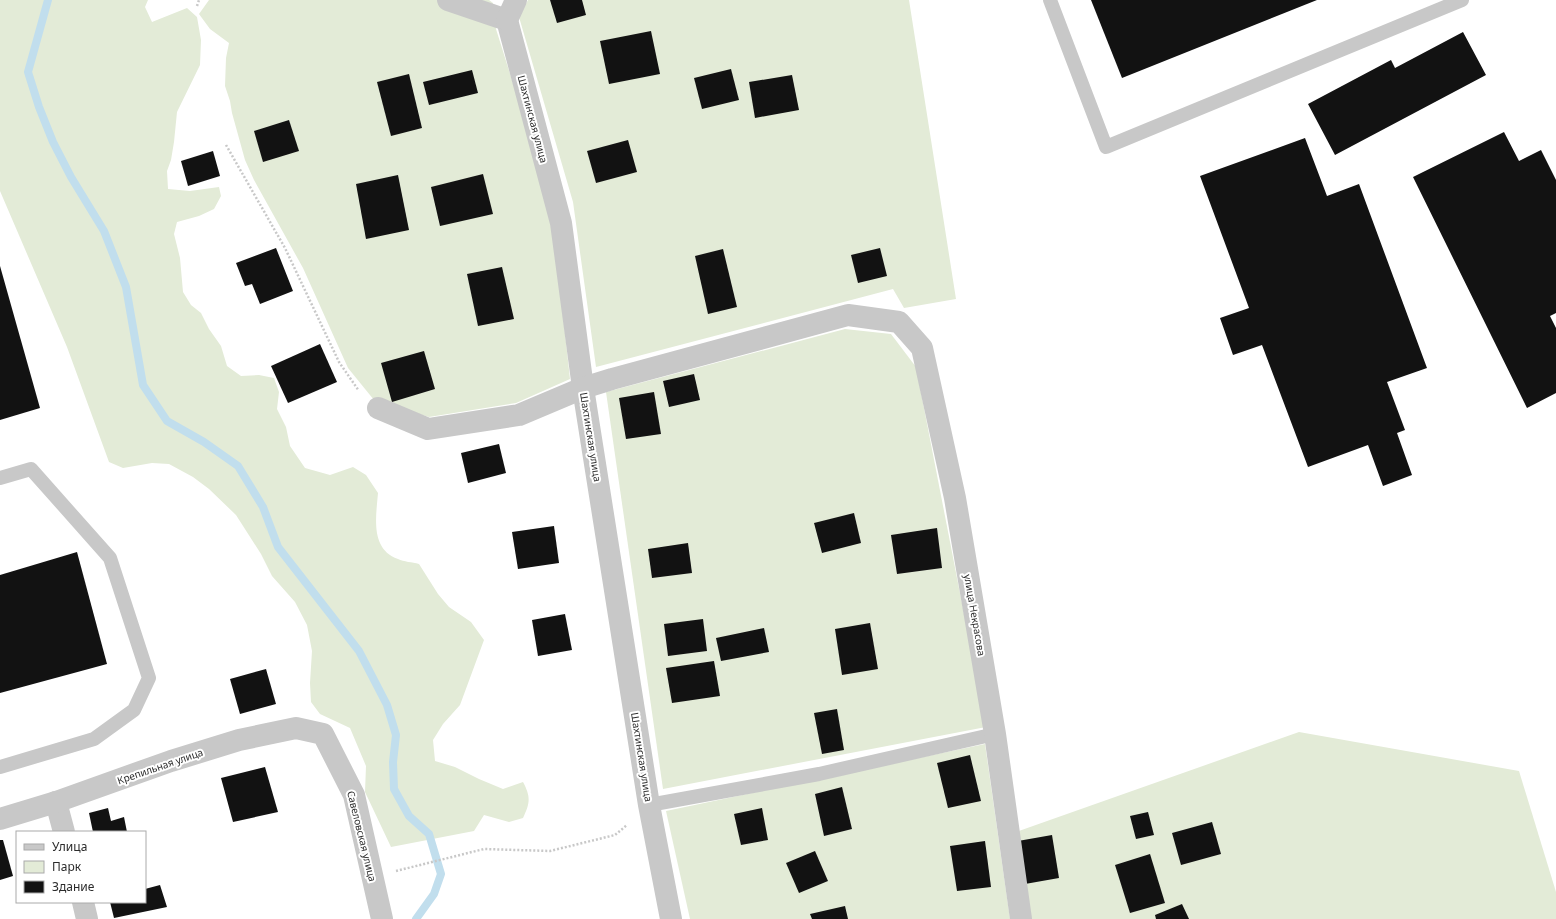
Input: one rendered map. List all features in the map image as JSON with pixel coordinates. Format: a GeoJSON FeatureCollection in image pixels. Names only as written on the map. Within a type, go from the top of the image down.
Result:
{"type":"FeatureCollection","features":[{"type":"Feature","properties":{"kind":"street"},"geometry":{"type":"LineString","coordinates":[[448,0],[507,20],[516,0]]}},
{"type":"Feature","properties":{"kind":"street","name":"Шахтинская улица"},"geometry":{"type":"LineString","coordinates":[[507,20],[561,222],[583,388],[650,805],[671,919]]}},
{"type":"Feature","properties":{"kind":"street","name":"улица Некрасова"},"geometry":{"type":"LineString","coordinates":[[583,388],[627,374],[848,315],[899,322],[922,348],[954,498],[995,734],[1021,919]]}},
{"type":"Feature","properties":{"kind":"street"},"geometry":{"type":"LineString","coordinates":[[378,408],[428,429],[519,415],[583,388]]}},
{"type":"Feature","properties":{"kind":"street","name":"Крепильная улица"},"geometry":{"type":"LineString","coordinates":[[0,819],[56,802],[171,761],[239,740],[296,728],[323,734]]}},
{"type":"Feature","properties":{"kind":"street","name":"Савеловская улица"},"geometry":{"type":"LineString","coordinates":[[323,734],[354,794],[382,919]]}},
{"type":"Feature","properties":{"kind":"street"},"geometry":{"type":"LineString","coordinates":[[56,802],[64,831]]}},
{"type":"Feature","properties":{"kind":"street"},"geometry":{"type":"LineString","coordinates":[[83,903],[87,919]]}},
{"type":"Feature","properties":{"kind":"lane"},"geometry":{"type":"LineString","coordinates":[[1050,0],[1106,147],[1462,0]]}},
{"type":"Feature","properties":{"kind":"lane"},"geometry":{"type":"LineString","coordinates":[[0,478],[31,469],[110,558],[149,678],[134,710],[94,739],[0,767]]}},
{"type":"Feature","properties":{"kind":"lane"},"geometry":{"type":"LineString","coordinates":[[650,805],[819,774],[995,734]]}},
{"type":"Feature","properties":{"kind":"path"},"geometry":{"type":"LineString","coordinates":[[197,6],[199,0]]}},
{"type":"Feature","properties":{"kind":"path"},"geometry":{"type":"LineString","coordinates":[[226,145],[285,248],[339,362],[363,397],[378,408]]}},
{"type":"Feature","properties":{"kind":"path"},"geometry":{"type":"LineString","coordinates":[[398,871],[484,849],[550,851],[615,835],[650,805]]}},
{"type":"Feature","properties":{"kind":"green space"},"geometry":{"type":"Polygon","coordinates":[[[0,0],[148,0],[145,7],[152,22],[187,8],[197,17],[201,40],[200,65],[177,112],[171,160],[167,171],[168,189],[190,191],[219,187],[221,196],[214,209],[199,216],[177,222],[174,234],[180,258],[183,292],[191,305],[201,313],[209,329],[221,346],[227,366],[241,376],[259,375],[274,378],[279,392],[277,409],[286,427],[290,446],[305,468],[330,475],[353,467],[366,475],[378,493],[376,522],[379,540],[383,548],[389,554],[398,559],[419,564],[438,594],[449,607],[471,622],[484,640],[460,705],[443,724],[433,740],[435,761],[455,767],[503,789],[523,782],[529,800],[523,818],[509,822],[484,815],[474,831],[391,847],[365,792],[366,766],[350,728],[320,714],[311,702],[310,683],[312,651],[307,625],[295,602],[272,576],[261,554],[236,515],[209,489],[193,477],[169,464],[152,463],[123,468],[109,462],[67,347],[0,191],[0,0]]]}},
{"type":"Feature","properties":{"kind":"green space"},"geometry":{"type":"Polygon","coordinates":[[[209,0],[489,0],[493,3],[496,29],[551,205],[570,379],[516,403],[429,417],[374,400],[348,368],[303,268],[254,180],[245,160],[225,86],[226,58],[229,43],[210,29],[199,14],[209,0]]]}},
{"type":"Feature","properties":{"kind":"green space"},"geometry":{"type":"Polygon","coordinates":[[[528,0],[909,0],[956,299],[904,308],[893,289],[596,367],[573,202],[519,17],[528,0]]]}},
{"type":"Feature","properties":{"kind":"green space"},"geometry":{"type":"Polygon","coordinates":[[[845,329],[891,334],[916,367],[986,727],[663,789],[606,392],[845,329]]]}},
{"type":"Feature","properties":{"kind":"green space"},"geometry":{"type":"Polygon","coordinates":[[[1299,732],[1519,771],[1556,892],[1556,919],[1031,919],[1016,832],[1299,732]]]}},
{"type":"Feature","properties":{"kind":"green space"},"geometry":{"type":"Polygon","coordinates":[[[985,744],[1010,919],[690,919],[666,811],[985,744]]]}},
{"type":"Feature","properties":{"kind":"building"},"geometry":{"type":"Polygon","coordinates":[[[550,0],[582,0],[586,15],[557,23],[550,0]]]}},
{"type":"Feature","properties":{"kind":"building"},"geometry":{"type":"Polygon","coordinates":[[[1091,0],[1317,0],[1122,78],[1091,0]]]}},
{"type":"Feature","properties":{"kind":"building"},"geometry":{"type":"Polygon","coordinates":[[[651,31],[660,74],[609,84],[600,41],[651,31]]]}},
{"type":"Feature","properties":{"kind":"building"},"geometry":{"type":"Polygon","coordinates":[[[1463,32],[1486,75],[1335,155],[1308,104],[1391,60],[1395,68],[1463,32]]]}},
{"type":"Feature","properties":{"kind":"building"},"geometry":{"type":"Polygon","coordinates":[[[731,69],[739,100],[702,109],[694,78],[731,69]]]}},
{"type":"Feature","properties":{"kind":"building"},"geometry":{"type":"Polygon","coordinates":[[[472,70],[478,93],[429,105],[423,82],[472,70]]]}},
{"type":"Feature","properties":{"kind":"building"},"geometry":{"type":"Polygon","coordinates":[[[409,74],[422,128],[391,136],[377,82],[409,74]]]}},
{"type":"Feature","properties":{"kind":"building"},"geometry":{"type":"Polygon","coordinates":[[[792,75],[799,110],[755,118],[749,82],[792,75]]]}},
{"type":"Feature","properties":{"kind":"building"},"geometry":{"type":"Polygon","coordinates":[[[289,120],[299,151],[263,162],[254,131],[289,120]]]}},
{"type":"Feature","properties":{"kind":"building"},"geometry":{"type":"Polygon","coordinates":[[[1504,132],[1519,161],[1541,150],[1556,180],[1556,313],[1550,316],[1556,328],[1556,393],[1527,408],[1413,177],[1504,132]]]}},
{"type":"Feature","properties":{"kind":"building"},"geometry":{"type":"Polygon","coordinates":[[[1305,138],[1327,196],[1359,184],[1427,368],[1387,382],[1405,430],[1397,433],[1412,475],[1383,486],[1368,445],[1308,467],[1262,345],[1233,355],[1220,318],[1249,308],[1200,176],[1305,138]]]}},
{"type":"Feature","properties":{"kind":"building"},"geometry":{"type":"Polygon","coordinates":[[[628,140],[637,172],[596,183],[587,151],[628,140]]]}},
{"type":"Feature","properties":{"kind":"building"},"geometry":{"type":"Polygon","coordinates":[[[213,151],[220,176],[188,186],[181,161],[213,151]]]}},
{"type":"Feature","properties":{"kind":"building"},"geometry":{"type":"Polygon","coordinates":[[[483,174],[493,214],[440,226],[431,187],[483,174]]]}},
{"type":"Feature","properties":{"kind":"building"},"geometry":{"type":"Polygon","coordinates":[[[398,175],[409,230],[366,239],[356,184],[398,175]]]}},
{"type":"Feature","properties":{"kind":"building"},"geometry":{"type":"Polygon","coordinates":[[[276,248],[293,291],[260,304],[252,284],[245,286],[236,263],[276,248]]]}},
{"type":"Feature","properties":{"kind":"building"},"geometry":{"type":"Polygon","coordinates":[[[880,248],[887,276],[858,283],[851,255],[880,248]]]}},
{"type":"Feature","properties":{"kind":"building"},"geometry":{"type":"Polygon","coordinates":[[[723,249],[737,307],[708,314],[695,256],[723,249]]]}},
{"type":"Feature","properties":{"kind":"building"},"geometry":{"type":"Polygon","coordinates":[[[0,266],[40,408],[0,420],[0,266]]]}},
{"type":"Feature","properties":{"kind":"building"},"geometry":{"type":"Polygon","coordinates":[[[502,267],[514,319],[478,326],[467,274],[502,267]]]}},
{"type":"Feature","properties":{"kind":"building"},"geometry":{"type":"Polygon","coordinates":[[[320,344],[337,382],[288,403],[271,366],[320,344]]]}},
{"type":"Feature","properties":{"kind":"building"},"geometry":{"type":"Polygon","coordinates":[[[424,351],[435,389],[392,402],[381,363],[424,351]]]}},
{"type":"Feature","properties":{"kind":"building"},"geometry":{"type":"Polygon","coordinates":[[[694,374],[700,400],[669,407],[663,381],[694,374]]]}},
{"type":"Feature","properties":{"kind":"building"},"geometry":{"type":"Polygon","coordinates":[[[654,392],[661,434],[626,439],[619,398],[654,392]]]}},
{"type":"Feature","properties":{"kind":"building"},"geometry":{"type":"Polygon","coordinates":[[[499,444],[506,473],[468,483],[461,453],[499,444]]]}},
{"type":"Feature","properties":{"kind":"building"},"geometry":{"type":"Polygon","coordinates":[[[854,513],[861,543],[822,553],[814,523],[854,513]]]}},
{"type":"Feature","properties":{"kind":"building"},"geometry":{"type":"Polygon","coordinates":[[[554,526],[559,563],[518,569],[512,532],[554,526]]]}},
{"type":"Feature","properties":{"kind":"building"},"geometry":{"type":"Polygon","coordinates":[[[937,528],[942,568],[897,574],[891,535],[937,528]]]}},
{"type":"Feature","properties":{"kind":"building"},"geometry":{"type":"Polygon","coordinates":[[[688,543],[692,573],[652,578],[648,549],[688,543]]]}},
{"type":"Feature","properties":{"kind":"building"},"geometry":{"type":"Polygon","coordinates":[[[77,552],[107,664],[0,693],[0,575],[77,552]]]}},
{"type":"Feature","properties":{"kind":"building"},"geometry":{"type":"Polygon","coordinates":[[[565,614],[572,650],[538,656],[532,620],[565,614]]]}},
{"type":"Feature","properties":{"kind":"building"},"geometry":{"type":"Polygon","coordinates":[[[703,619],[707,651],[668,656],[664,624],[703,619]]]}},
{"type":"Feature","properties":{"kind":"building"},"geometry":{"type":"Polygon","coordinates":[[[870,623],[878,669],[842,675],[835,629],[870,623]]]}},
{"type":"Feature","properties":{"kind":"building"},"geometry":{"type":"Polygon","coordinates":[[[764,628],[769,652],[721,661],[716,638],[764,628]]]}},
{"type":"Feature","properties":{"kind":"building"},"geometry":{"type":"Polygon","coordinates":[[[714,661],[720,696],[672,703],[666,668],[714,661]]]}},
{"type":"Feature","properties":{"kind":"building"},"geometry":{"type":"Polygon","coordinates":[[[266,669],[276,704],[240,714],[230,679],[266,669]]]}},
{"type":"Feature","properties":{"kind":"building"},"geometry":{"type":"Polygon","coordinates":[[[837,709],[844,750],[822,754],[814,713],[837,709]]]}},
{"type":"Feature","properties":{"kind":"building"},"geometry":{"type":"Polygon","coordinates":[[[970,755],[981,801],[948,808],[937,763],[970,755]]]}},
{"type":"Feature","properties":{"kind":"building"},"geometry":{"type":"Polygon","coordinates":[[[265,767],[278,812],[233,822],[221,778],[265,767]]]}},
{"type":"Feature","properties":{"kind":"building"},"geometry":{"type":"Polygon","coordinates":[[[842,787],[852,829],[824,836],[815,794],[842,787]]]}},
{"type":"Feature","properties":{"kind":"building"},"geometry":{"type":"Polygon","coordinates":[[[108,808],[111,821],[124,817],[127,831],[93,831],[89,813],[108,808]]]}},
{"type":"Feature","properties":{"kind":"building"},"geometry":{"type":"Polygon","coordinates":[[[762,808],[768,840],[741,845],[734,814],[762,808]]]}},
{"type":"Feature","properties":{"kind":"building"},"geometry":{"type":"Polygon","coordinates":[[[1148,812],[1154,835],[1136,839],[1130,816],[1148,812]]]}},
{"type":"Feature","properties":{"kind":"building"},"geometry":{"type":"Polygon","coordinates":[[[1212,822],[1221,854],[1181,865],[1172,833],[1212,822]]]}},
{"type":"Feature","properties":{"kind":"building"},"geometry":{"type":"Polygon","coordinates":[[[1052,835],[1059,878],[1025,884],[1018,841],[1052,835]]]}},
{"type":"Feature","properties":{"kind":"building"},"geometry":{"type":"Polygon","coordinates":[[[0,840],[3,840],[13,876],[0,880],[0,840]]]}},
{"type":"Feature","properties":{"kind":"building"},"geometry":{"type":"Polygon","coordinates":[[[985,841],[991,887],[957,891],[950,846],[985,841]]]}},
{"type":"Feature","properties":{"kind":"building"},"geometry":{"type":"Polygon","coordinates":[[[815,851],[828,881],[799,893],[786,863],[815,851]]]}},
{"type":"Feature","properties":{"kind":"building"},"geometry":{"type":"Polygon","coordinates":[[[1150,854],[1165,903],[1130,913],[1115,865],[1150,854]]]}},
{"type":"Feature","properties":{"kind":"building"},"geometry":{"type":"Polygon","coordinates":[[[160,885],[167,907],[114,918],[110,903],[146,903],[146,889],[160,885]]]}},
{"type":"Feature","properties":{"kind":"building"},"geometry":{"type":"Polygon","coordinates":[[[1182,904],[1189,919],[1156,919],[1155,915],[1182,904]]]}},
{"type":"Feature","properties":{"kind":"building"},"geometry":{"type":"Polygon","coordinates":[[[845,906],[848,919],[812,919],[810,914],[845,906]]]}},
{"type":"Feature","properties":{"kind":"waterway"},"geometry":{"type":"LineString","coordinates":[[48,0],[28,72],[39,107],[53,142],[71,177],[104,231],[126,287],[143,385],[167,421],[204,442],[238,466],[263,507],[278,547],[359,651],[387,705],[396,735],[393,762],[394,789],[409,816],[429,834],[441,874],[434,894],[416,919]]}}]}
